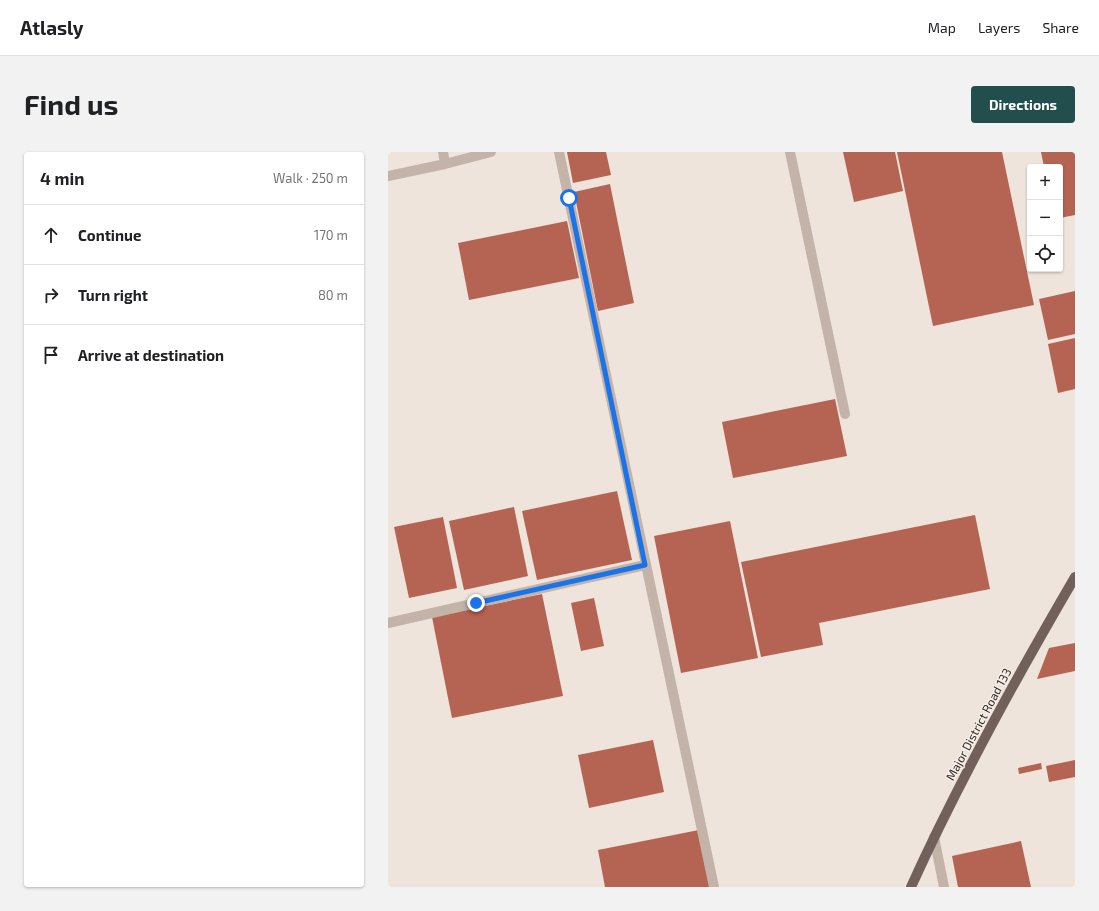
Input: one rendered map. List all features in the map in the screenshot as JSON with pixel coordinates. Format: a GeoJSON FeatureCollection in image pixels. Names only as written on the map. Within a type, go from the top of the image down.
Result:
{"type":"FeatureCollection","features":[{"type":"Feature","properties":{"kind":"main road","name":"Major District Road 133"},"geometry":{"type":"LineString","coordinates":[[911,887],[934,836],[983,742],[1044,629],[1075,577]]}},
{"type":"Feature","properties":{"kind":"street"},"geometry":{"type":"LineString","coordinates":[[443,152],[445,164]]}},
{"type":"Feature","properties":{"kind":"street"},"geometry":{"type":"LineString","coordinates":[[388,176],[492,152]]}},
{"type":"Feature","properties":{"kind":"street"},"geometry":{"type":"LineString","coordinates":[[559,152],[714,887]]}},
{"type":"Feature","properties":{"kind":"street"},"geometry":{"type":"LineString","coordinates":[[790,152],[845,414]]}},
{"type":"Feature","properties":{"kind":"street"},"geometry":{"type":"LineString","coordinates":[[388,623],[645,565]]}},
{"type":"Feature","properties":{"kind":"street"},"geometry":{"type":"LineString","coordinates":[[934,836],[944,887]]}},
{"type":"Feature","properties":{"kind":"building"},"geometry":{"type":"Polygon","coordinates":[[[567,152],[606,152],[611,175],[573,183],[567,152]]]}},
{"type":"Feature","properties":{"kind":"building"},"geometry":{"type":"Polygon","coordinates":[[[843,152],[895,152],[903,191],[854,202],[843,152]]]}},
{"type":"Feature","properties":{"kind":"building"},"geometry":{"type":"Polygon","coordinates":[[[897,152],[1002,152],[1034,305],[933,326],[897,152]]]}},
{"type":"Feature","properties":{"kind":"building"},"geometry":{"type":"Polygon","coordinates":[[[1041,152],[1075,152],[1075,215],[1063,217],[1063,164],[1043,164],[1041,152]]]}},
{"type":"Feature","properties":{"kind":"building"},"geometry":{"type":"Polygon","coordinates":[[[610,184],[634,303],[598,311],[574,192],[610,184]]]}},
{"type":"Feature","properties":{"kind":"building"},"geometry":{"type":"Polygon","coordinates":[[[567,221],[579,278],[469,300],[458,243],[567,221]]]}},
{"type":"Feature","properties":{"kind":"building"},"geometry":{"type":"Polygon","coordinates":[[[1075,291],[1075,334],[1048,340],[1039,299],[1075,291]]]}},
{"type":"Feature","properties":{"kind":"building"},"geometry":{"type":"Polygon","coordinates":[[[1075,338],[1075,389],[1058,393],[1048,344],[1075,338]]]}},
{"type":"Feature","properties":{"kind":"building"},"geometry":{"type":"Polygon","coordinates":[[[835,399],[847,456],[733,478],[722,422],[835,399]]]}},
{"type":"Feature","properties":{"kind":"building"},"geometry":{"type":"Polygon","coordinates":[[[617,491],[632,560],[537,580],[522,511],[617,491]]]}},
{"type":"Feature","properties":{"kind":"building"},"geometry":{"type":"Polygon","coordinates":[[[514,507],[528,576],[464,590],[449,521],[514,507]]]}},
{"type":"Feature","properties":{"kind":"building"},"geometry":{"type":"Polygon","coordinates":[[[975,515],[990,589],[819,623],[823,645],[761,657],[741,562],[975,515]]]}},
{"type":"Feature","properties":{"kind":"building"},"geometry":{"type":"Polygon","coordinates":[[[443,517],[457,588],[409,598],[394,527],[443,517]]]}},
{"type":"Feature","properties":{"kind":"building"},"geometry":{"type":"Polygon","coordinates":[[[730,521],[758,658],[681,673],[654,536],[730,521]]]}},
{"type":"Feature","properties":{"kind":"building"},"geometry":{"type":"Polygon","coordinates":[[[542,594],[563,696],[452,718],[432,617],[542,594]]]}},
{"type":"Feature","properties":{"kind":"building"},"geometry":{"type":"Polygon","coordinates":[[[594,598],[604,646],[581,651],[571,603],[594,598]]]}},
{"type":"Feature","properties":{"kind":"building"},"geometry":{"type":"Polygon","coordinates":[[[1075,643],[1075,671],[1037,679],[1049,648],[1075,643]]]}},
{"type":"Feature","properties":{"kind":"building"},"geometry":{"type":"Polygon","coordinates":[[[653,740],[664,792],[589,808],[578,755],[653,740]]]}},
{"type":"Feature","properties":{"kind":"building"},"geometry":{"type":"Polygon","coordinates":[[[1075,760],[1075,777],[1049,782],[1046,766],[1075,760]]]}},
{"type":"Feature","properties":{"kind":"building"},"geometry":{"type":"Polygon","coordinates":[[[1041,763],[1042,769],[1019,774],[1018,768],[1041,763]]]}},
{"type":"Feature","properties":{"kind":"building"},"geometry":{"type":"Polygon","coordinates":[[[699,830],[711,887],[605,887],[598,850],[699,830]]]}},
{"type":"Feature","properties":{"kind":"building"},"geometry":{"type":"Polygon","coordinates":[[[1021,841],[1031,887],[958,887],[952,856],[1021,841]]]}},
{"type":"Feature","properties":{"kind":"route"},"geometry":{"type":"LineString","coordinates":[[476,603],[645,565],[569,198]]}}]}
